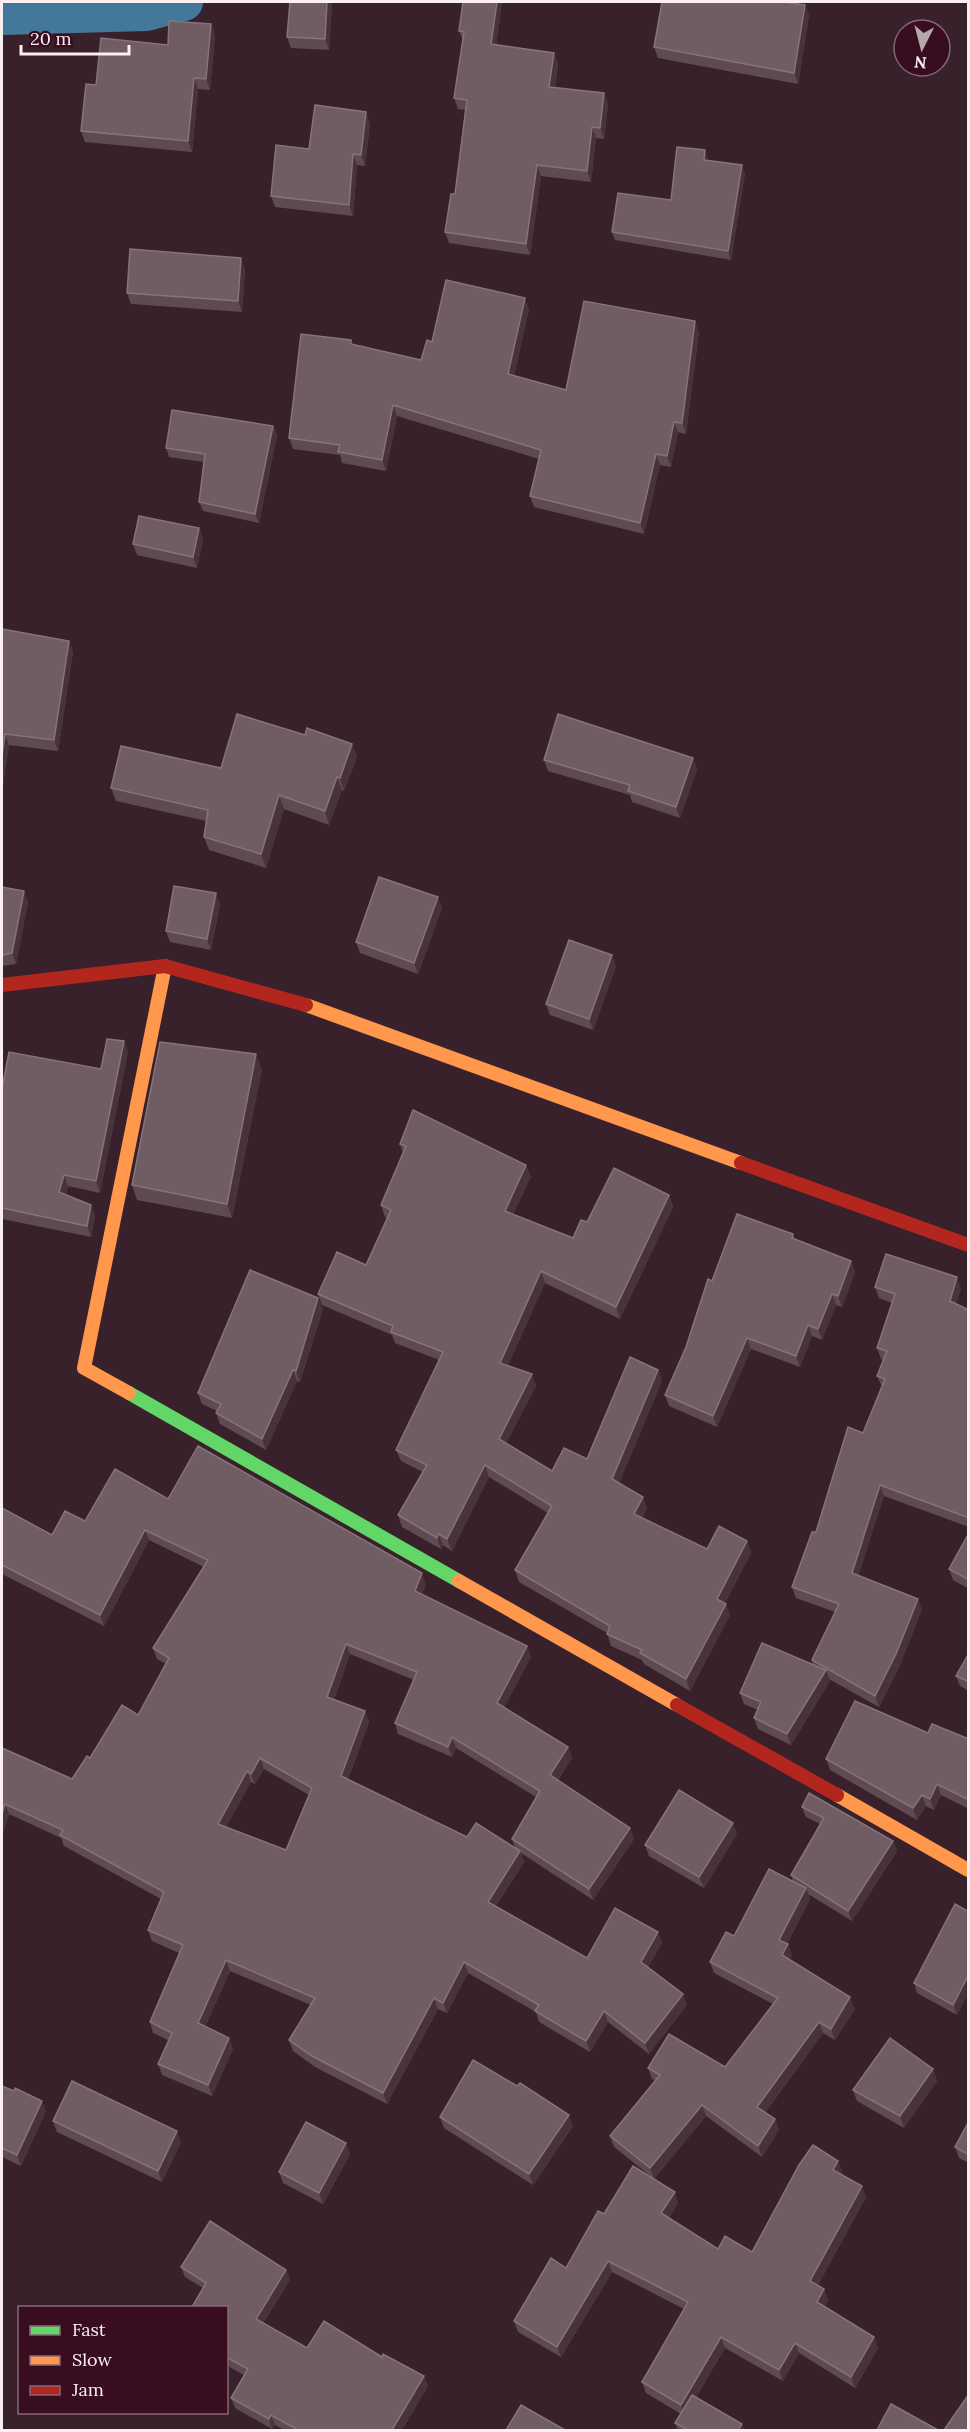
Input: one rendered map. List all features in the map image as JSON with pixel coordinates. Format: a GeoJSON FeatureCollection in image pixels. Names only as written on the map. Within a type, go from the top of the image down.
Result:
{"type":"FeatureCollection","features":[{"type":"Feature","properties":{"kind":"street"},"geometry":{"type":"LineString","coordinates":[[165,966],[84,1368],[969,1870]]}},
{"type":"Feature","properties":{"kind":"street"},"geometry":{"type":"LineString","coordinates":[[2,985],[165,966],[300,1003],[969,1245]]}},
{"type":"Feature","properties":{"kind":"building"},"geometry":{"type":"Polygon","coordinates":[[[290,2],[327,2],[325,39],[287,37],[290,2]]]}},
{"type":"Feature","properties":{"kind":"building"},"geometry":{"type":"Polygon","coordinates":[[[463,2],[497,2],[491,44],[554,53],[549,87],[604,93],[600,128],[592,127],[587,171],[537,165],[526,244],[445,232],[451,194],[455,194],[467,100],[454,98],[464,32],[459,31],[463,2]]]}},
{"type":"Feature","properties":{"kind":"building"},"geometry":{"type":"Polygon","coordinates":[[[662,2],[783,2],[805,5],[794,73],[654,47],[662,2]]]}},
{"type":"Feature","properties":{"kind":"building"},"geometry":{"type":"Polygon","coordinates":[[[169,21],[211,24],[206,79],[194,78],[188,141],[81,131],[86,84],[96,85],[101,38],[168,45],[169,21]]]}},
{"type":"Feature","properties":{"kind":"building"},"geometry":{"type":"Polygon","coordinates":[[[315,105],[366,112],[361,155],[353,154],[349,205],[271,196],[276,145],[309,149],[315,105]]]}},
{"type":"Feature","properties":{"kind":"building"},"geometry":{"type":"Polygon","coordinates":[[[677,147],[705,150],[704,160],[742,165],[728,251],[612,232],[618,193],[671,200],[677,147]]]}},
{"type":"Feature","properties":{"kind":"building"},"geometry":{"type":"Polygon","coordinates":[[[130,249],[241,258],[238,301],[127,293],[130,249]]]}},
{"type":"Feature","properties":{"kind":"building"},"geometry":{"type":"Polygon","coordinates":[[[446,280],[525,298],[508,374],[566,390],[584,301],[695,321],[682,423],[674,422],[667,456],[656,454],[640,523],[530,496],[541,450],[393,405],[382,460],[338,452],[340,445],[289,438],[301,334],[351,340],[351,344],[421,360],[427,340],[432,342],[446,280]]]}},
{"type":"Feature","properties":{"kind":"building"},"geometry":{"type":"Polygon","coordinates":[[[172,410],[273,426],[255,514],[199,502],[205,454],[166,448],[172,410]]]}},
{"type":"Feature","properties":{"kind":"building"},"geometry":{"type":"Polygon","coordinates":[[[139,516],[199,528],[193,557],[133,544],[139,516]]]}},
{"type":"Feature","properties":{"kind":"building"},"geometry":{"type":"Polygon","coordinates":[[[2,629],[69,641],[54,740],[5,734],[2,756],[2,629]]]}},
{"type":"Feature","properties":{"kind":"building"},"geometry":{"type":"Polygon","coordinates":[[[237,714],[305,735],[307,728],[352,744],[325,811],[279,795],[261,854],[204,837],[208,810],[111,788],[121,746],[221,768],[237,714]]]}},
{"type":"Feature","properties":{"kind":"building"},"geometry":{"type":"Polygon","coordinates":[[[558,714],[693,758],[676,807],[628,791],[630,785],[544,760],[558,714]]]}},
{"type":"Feature","properties":{"kind":"building"},"geometry":{"type":"Polygon","coordinates":[[[379,877],[438,897],[414,963],[356,942],[379,877]]]}},
{"type":"Feature","properties":{"kind":"building"},"geometry":{"type":"Polygon","coordinates":[[[174,886],[216,893],[207,939],[166,931],[174,886]]]}},
{"type":"Feature","properties":{"kind":"building"},"geometry":{"type":"Polygon","coordinates":[[[2,887],[24,891],[12,953],[2,955],[2,887]]]}},
{"type":"Feature","properties":{"kind":"building"},"geometry":{"type":"Polygon","coordinates":[[[569,940],[612,955],[589,1019],[546,1004],[569,940]]]}},
{"type":"Feature","properties":{"kind":"building"},"geometry":{"type":"Polygon","coordinates":[[[107,1039],[124,1041],[96,1181],[64,1175],[59,1192],[91,1205],[87,1226],[2,1208],[2,1089],[9,1052],[101,1069],[107,1039]]]}},
{"type":"Feature","properties":{"kind":"building"},"geometry":{"type":"Polygon","coordinates":[[[160,1042],[256,1054],[227,1204],[132,1185],[160,1042]]]}},
{"type":"Feature","properties":{"kind":"building"},"geometry":{"type":"Polygon","coordinates":[[[413,1110],[526,1165],[505,1211],[573,1238],[581,1220],[587,1222],[614,1168],[669,1195],[616,1307],[541,1271],[500,1363],[532,1374],[499,1439],[552,1471],[564,1448],[587,1459],[630,1357],[658,1370],[612,1479],[643,1497],[634,1514],[707,1549],[719,1526],[747,1541],[717,1599],[726,1604],[686,1679],[640,1653],[642,1650],[607,1634],[610,1626],[515,1570],[552,1506],[485,1465],[447,1539],[439,1534],[437,1538],[398,1515],[427,1465],[396,1450],[443,1352],[391,1332],[393,1326],[318,1294],[337,1252],[366,1265],[391,1210],[381,1205],[406,1146],[400,1144],[413,1110]]]}},
{"type":"Feature","properties":{"kind":"building"},"geometry":{"type":"Polygon","coordinates":[[[737,1214],[793,1234],[792,1238],[851,1261],[838,1296],[832,1294],[818,1329],[808,1325],[796,1356],[747,1338],[713,1416],[665,1395],[686,1347],[708,1279],[712,1281],[737,1214]]]}},
{"type":"Feature","properties":{"kind":"building"},"geometry":{"type":"Polygon","coordinates":[[[886,1254],[957,1277],[950,1301],[969,1310],[969,1518],[880,1485],[852,1573],[918,1599],[896,1654],[875,1696],[812,1660],[839,1604],[792,1587],[812,1532],[816,1532],[848,1427],[863,1433],[885,1379],[877,1376],[887,1351],[877,1348],[895,1294],[875,1287],[886,1254]]]}},
{"type":"Feature","properties":{"kind":"building"},"geometry":{"type":"Polygon","coordinates":[[[250,1270],[318,1298],[296,1371],[293,1370],[262,1439],[216,1413],[221,1404],[198,1393],[250,1270]]]}},
{"type":"Feature","properties":{"kind":"building"},"geometry":{"type":"Polygon","coordinates":[[[198,1446],[422,1573],[415,1591],[527,1646],[497,1703],[568,1747],[550,1775],[630,1828],[589,1889],[512,1839],[540,1791],[452,1737],[448,1747],[395,1723],[417,1672],[346,1644],[327,1697],[365,1711],[341,1776],[467,1837],[476,1823],[520,1851],[488,1902],[587,1958],[615,1908],[658,1932],[641,1962],[683,1994],[645,2043],[604,2011],[586,2041],[535,2011],[539,2005],[464,1962],[443,2003],[434,1998],[383,2093],[312,2056],[289,2040],[315,1998],[226,1960],[198,2023],[229,2038],[208,2085],[158,2064],[172,2033],[150,2022],[183,1945],[148,1930],[164,1892],[60,1835],[63,1830],[5,1804],[2,1814],[2,1748],[72,1779],[87,1756],[90,1758],[122,1705],[138,1715],[169,1658],[153,1648],[208,1560],[145,1530],[100,1615],[2,1565],[2,1508],[52,1535],[65,1511],[85,1521],[115,1469],[168,1499],[198,1446]],[[260,1758],[251,1774],[247,1771],[218,1824],[286,1850],[312,1788],[260,1758]]]}},
{"type":"Feature","properties":{"kind":"building"},"geometry":{"type":"Polygon","coordinates":[[[969,1533],[969,1580],[949,1569],[969,1533]]]}},
{"type":"Feature","properties":{"kind":"building"},"geometry":{"type":"Polygon","coordinates":[[[762,1643],[826,1670],[787,1734],[754,1718],[761,1702],[740,1693],[762,1643]]]}},
{"type":"Feature","properties":{"kind":"building"},"geometry":{"type":"Polygon","coordinates":[[[969,1653],[969,1682],[956,1676],[969,1653]]]}},
{"type":"Feature","properties":{"kind":"building"},"geometry":{"type":"Polygon","coordinates":[[[855,1701],[928,1733],[932,1724],[969,1739],[969,1800],[937,1784],[930,1799],[922,1795],[913,1808],[826,1759],[855,1701]]]}},
{"type":"Feature","properties":{"kind":"building"},"geometry":{"type":"Polygon","coordinates":[[[679,1790],[733,1823],[699,1877],[645,1845],[679,1790]]]}},
{"type":"Feature","properties":{"kind":"building"},"geometry":{"type":"Polygon","coordinates":[[[809,1793],[893,1841],[848,1911],[791,1875],[824,1818],[802,1807],[809,1793]]]}},
{"type":"Feature","properties":{"kind":"building"},"geometry":{"type":"Polygon","coordinates":[[[769,1869],[806,1888],[779,1940],[788,1944],[782,1955],[850,1997],[831,2029],[819,2022],[757,2107],[775,2119],[758,2146],[702,2105],[650,2168],[610,2136],[660,2075],[648,2068],[669,2034],[725,2067],[778,1998],[710,1962],[726,1932],[734,1936],[769,1869]]]}},
{"type":"Feature","properties":{"kind":"building"},"geometry":{"type":"Polygon","coordinates":[[[955,1904],[969,1912],[969,1979],[967,1978],[953,2005],[914,1983],[955,1904]]]}},
{"type":"Feature","properties":{"kind":"building"},"geometry":{"type":"Polygon","coordinates":[[[890,2038],[933,2069],[900,2116],[853,2090],[890,2038]]]}},
{"type":"Feature","properties":{"kind":"building"},"geometry":{"type":"Polygon","coordinates":[[[473,2060],[517,2086],[520,2083],[569,2115],[529,2174],[440,2117],[473,2060]]]}},
{"type":"Feature","properties":{"kind":"building"},"geometry":{"type":"Polygon","coordinates":[[[72,2081],[177,2131],[158,2171],[53,2121],[72,2081]]]}},
{"type":"Feature","properties":{"kind":"building"},"geometry":{"type":"Polygon","coordinates":[[[2,2086],[14,2091],[15,2088],[42,2101],[17,2155],[2,2148],[2,2086]]]}},
{"type":"Feature","properties":{"kind":"building"},"geometry":{"type":"Polygon","coordinates":[[[969,2121],[969,2155],[955,2147],[969,2121]]]}},
{"type":"Feature","properties":{"kind":"building"},"geometry":{"type":"Polygon","coordinates":[[[306,2122],[346,2143],[319,2193],[279,2172],[306,2122]]]}},
{"type":"Feature","properties":{"kind":"building"},"geometry":{"type":"Polygon","coordinates":[[[813,2145],[838,2161],[833,2170],[862,2186],[810,2281],[824,2289],[817,2302],[874,2337],[851,2377],[795,2343],[779,2370],[721,2337],[681,2405],[642,2382],[688,2302],[608,2261],[557,2347],[514,2321],[551,2258],[566,2268],[598,2211],[604,2214],[633,2166],[675,2192],[661,2213],[718,2249],[725,2236],[752,2252],[799,2165],[813,2145]]]}},
{"type":"Feature","properties":{"kind":"building"},"geometry":{"type":"Polygon","coordinates":[[[210,2221],[286,2270],[256,2319],[307,2348],[324,2321],[382,2357],[383,2354],[424,2376],[392,2430],[298,2430],[271,2415],[269,2419],[231,2398],[248,2369],[228,2358],[228,2306],[193,2306],[206,2283],[181,2267],[210,2221]]]}},
{"type":"Feature","properties":{"kind":"building"},"geometry":{"type":"Polygon","coordinates":[[[969,2394],[969,2430],[944,2430],[969,2394]]]}},
{"type":"Feature","properties":{"kind":"building"},"geometry":{"type":"Polygon","coordinates":[[[692,2395],[742,2424],[738,2430],[688,2430],[675,2423],[692,2395]]]}},
{"type":"Feature","properties":{"kind":"building"},"geometry":{"type":"Polygon","coordinates":[[[891,2404],[938,2430],[877,2430],[891,2404]]]}},
{"type":"Feature","properties":{"kind":"building"},"geometry":{"type":"Polygon","coordinates":[[[521,2405],[565,2430],[506,2430],[521,2405]]]}},
{"type":"Feature","properties":{"kind":"waterway"},"geometry":{"type":"LineString","coordinates":[[2,16],[147,12],[184,2]]}},
{"type":"Feature","properties":{"kind":"traffic: fast"},"geometry":{"type":"LineString","coordinates":[[129,1393],[459,1581]]}},
{"type":"Feature","properties":{"kind":"traffic: slow"},"geometry":{"type":"LineString","coordinates":[[129,1393],[84,1368],[165,966]]}},
{"type":"Feature","properties":{"kind":"traffic: slow"},"geometry":{"type":"LineString","coordinates":[[306,1005],[741,1163]]}},
{"type":"Feature","properties":{"kind":"traffic: slow"},"geometry":{"type":"LineString","coordinates":[[459,1581],[677,1705]]}},
{"type":"Feature","properties":{"kind":"traffic: slow"},"geometry":{"type":"LineString","coordinates":[[837,1795],[968,1870]]}},
{"type":"Feature","properties":{"kind":"traffic: jam"},"geometry":{"type":"LineString","coordinates":[[2,985],[165,966],[306,1005]]}},
{"type":"Feature","properties":{"kind":"traffic: jam"},"geometry":{"type":"LineString","coordinates":[[741,1163],[968,1245]]}},
{"type":"Feature","properties":{"kind":"traffic: jam"},"geometry":{"type":"LineString","coordinates":[[677,1705],[837,1795]]}}]}
